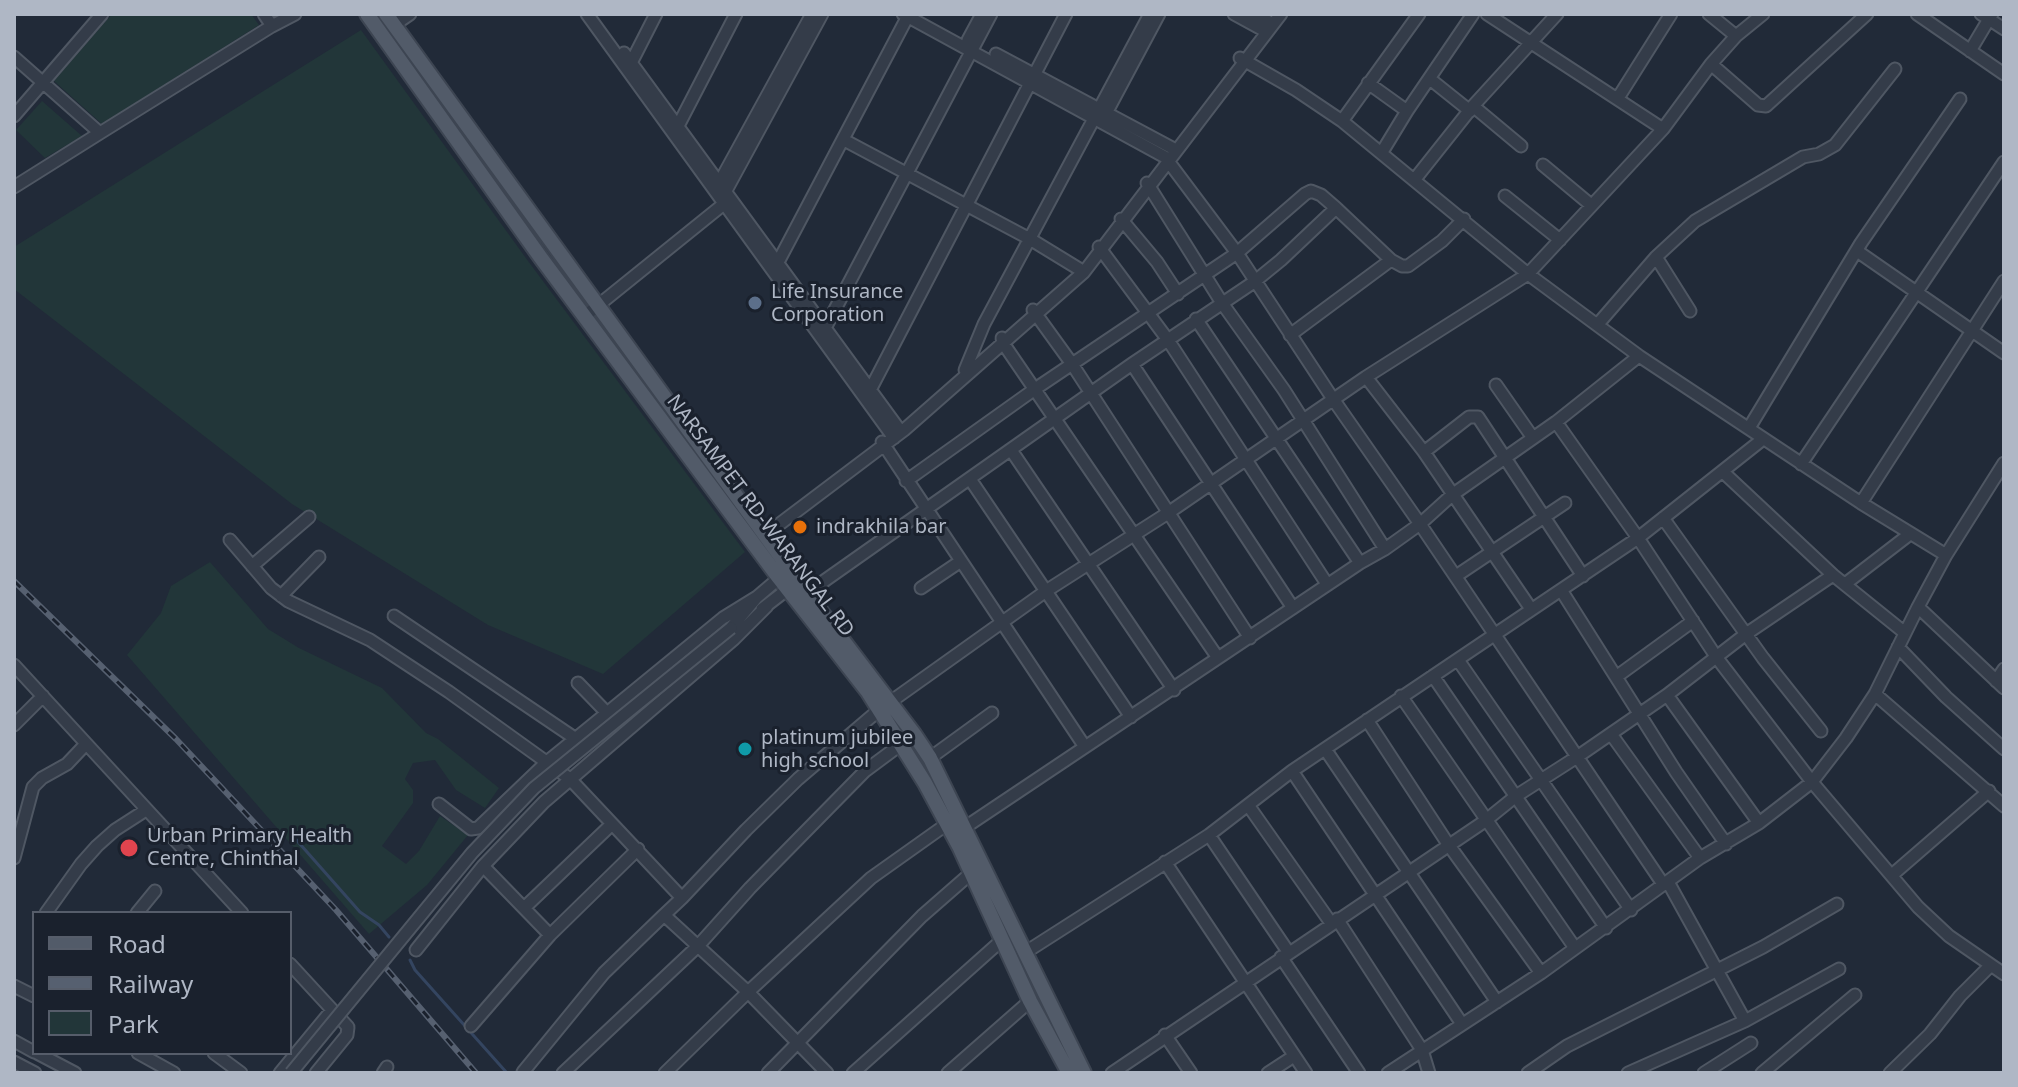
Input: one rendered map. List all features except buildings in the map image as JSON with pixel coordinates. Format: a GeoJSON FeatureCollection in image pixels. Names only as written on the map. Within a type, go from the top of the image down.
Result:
{"type":"FeatureCollection","features":[{"type":"Feature","properties":{"kind":"main road","name":"NARSAMPET RD-WARANGAL RD"},"geometry":{"type":"LineString","coordinates":[[367,14],[585,316],[789,579],[855,674],[930,758],[1084,1073]]}},
{"type":"Feature","properties":{"kind":"main road","name":"NARSAMPET RD-WARANGAL RD"},"geometry":{"type":"LineString","coordinates":[[390,20],[764,533],[789,579],[807,593],[886,706],[900,745],[947,824],[1030,1001],[1069,1073]]}},
{"type":"Feature","properties":{"kind":"street"},"geometry":{"type":"LineString","coordinates":[[14,116],[102,14]]}},
{"type":"Feature","properties":{"kind":"street"},"geometry":{"type":"LineString","coordinates":[[264,14],[272,26]]}},
{"type":"Feature","properties":{"kind":"street"},"geometry":{"type":"LineString","coordinates":[[14,187],[295,14]]}},
{"type":"Feature","properties":{"kind":"street"},"geometry":{"type":"LineString","coordinates":[[390,20],[410,14]]}},
{"type":"Feature","properties":{"kind":"street"},"geometry":{"type":"LineString","coordinates":[[587,14],[897,433]]}},
{"type":"Feature","properties":{"kind":"street"},"geometry":{"type":"LineString","coordinates":[[595,14],[678,126],[723,194]]}},
{"type":"Feature","properties":{"kind":"street"},"geometry":{"type":"LineString","coordinates":[[631,63],[656,14]]}},
{"type":"Feature","properties":{"kind":"street"},"geometry":{"type":"LineString","coordinates":[[678,126],[736,14]]}},
{"type":"Feature","properties":{"kind":"street"},"geometry":{"type":"LineString","coordinates":[[723,194],[812,14]]}},
{"type":"Feature","properties":{"kind":"street"},"geometry":{"type":"LineString","coordinates":[[585,316],[723,194],[822,14]]}},
{"type":"Feature","properties":{"kind":"street"},"geometry":{"type":"LineString","coordinates":[[972,45],[982,14]]}},
{"type":"Feature","properties":{"kind":"street"},"geometry":{"type":"LineString","coordinates":[[824,331],[991,14]]}},
{"type":"Feature","properties":{"kind":"street"},"geometry":{"type":"LineString","coordinates":[[1035,80],[1066,14]]}},
{"type":"Feature","properties":{"kind":"street"},"geometry":{"type":"LineString","coordinates":[[868,394],[1035,80],[1074,14]]}},
{"type":"Feature","properties":{"kind":"street"},"geometry":{"type":"LineString","coordinates":[[1100,115],[1150,14]]}},
{"type":"Feature","properties":{"kind":"street"},"geometry":{"type":"LineString","coordinates":[[965,370],[984,324],[1030,239],[1159,14]]}},
{"type":"Feature","properties":{"kind":"street"},"geometry":{"type":"LineString","coordinates":[[1234,14],[1268,24]]}},
{"type":"Feature","properties":{"kind":"street"},"geometry":{"type":"LineString","coordinates":[[1254,14],[1268,24]]}},
{"type":"Feature","properties":{"kind":"street"},"geometry":{"type":"LineString","coordinates":[[764,533],[897,433],[1082,271],[1268,24],[1281,14]]}},
{"type":"Feature","properties":{"kind":"street"},"geometry":{"type":"LineString","coordinates":[[1342,121],[1419,14]]}},
{"type":"Feature","properties":{"kind":"street"},"geometry":{"type":"LineString","coordinates":[[1382,152],[1473,14]]}},
{"type":"Feature","properties":{"kind":"street"},"geometry":{"type":"LineString","coordinates":[[1487,14],[1663,129]]}},
{"type":"Feature","properties":{"kind":"street"},"geometry":{"type":"LineString","coordinates":[[1415,179],[1472,109],[1557,14]]}},
{"type":"Feature","properties":{"kind":"street"},"geometry":{"type":"LineString","coordinates":[[1618,98],[1671,14]]}},
{"type":"Feature","properties":{"kind":"street"},"geometry":{"type":"LineString","coordinates":[[1709,14],[1736,36]]}},
{"type":"Feature","properties":{"kind":"street"},"geometry":{"type":"LineString","coordinates":[[523,1072],[604,973],[798,779],[886,706],[1046,591],[1168,513],[1366,377],[1528,274],[1663,129],[1736,36],[1763,14]]}},
{"type":"Feature","properties":{"kind":"street"},"geometry":{"type":"LineString","coordinates":[[1711,64],[1758,105],[1766,106],[1867,14]]}},
{"type":"Feature","properties":{"kind":"street"},"geometry":{"type":"LineString","coordinates":[[1917,14],[2004,74]]}},
{"type":"Feature","properties":{"kind":"street"},"geometry":{"type":"LineString","coordinates":[[776,266],[910,15],[972,45],[1170,154],[1333,399],[1666,883],[1745,1021]]}},
{"type":"Feature","properties":{"kind":"street"},"geometry":{"type":"LineString","coordinates":[[1970,51],[1987,16],[2004,29]]}},
{"type":"Feature","properties":{"kind":"street"},"geometry":{"type":"LineString","coordinates":[[14,57],[100,133]]}},
{"type":"Feature","properties":{"kind":"street"},"geometry":{"type":"LineString","coordinates":[[1241,59],[1342,121],[1528,274],[1639,356],[1861,503],[1946,555]]}},
{"type":"Feature","properties":{"kind":"street"},"geometry":{"type":"LineString","coordinates":[[1598,324],[1656,257],[1695,221],[1803,157],[1819,154],[1835,145],[1895,69]]}},
{"type":"Feature","properties":{"kind":"street"},"geometry":{"type":"LineString","coordinates":[[1430,79],[1521,146]]}},
{"type":"Feature","properties":{"kind":"street"},"geometry":{"type":"LineString","coordinates":[[1368,83],[1407,111]]}},
{"type":"Feature","properties":{"kind":"street"},"geometry":{"type":"LineString","coordinates":[[1749,428],[1857,251],[1960,99]]}},
{"type":"Feature","properties":{"kind":"street"},"geometry":{"type":"LineString","coordinates":[[844,140],[1030,239],[1082,271]]}},
{"type":"Feature","properties":{"kind":"street"},"geometry":{"type":"LineString","coordinates":[[1801,464],[2004,162]]}},
{"type":"Feature","properties":{"kind":"street"},"geometry":{"type":"LineString","coordinates":[[1543,165],[1591,205]]}},
{"type":"Feature","properties":{"kind":"street"},"geometry":{"type":"LineString","coordinates":[[1148,185],[1385,549]]}},
{"type":"Feature","properties":{"kind":"street"},"geometry":{"type":"LineString","coordinates":[[906,481],[1035,389],[1237,253],[1311,191],[1321,195],[1391,260],[1402,266],[1408,266],[1442,241],[1464,219]]}},
{"type":"Feature","properties":{"kind":"street"},"geometry":{"type":"LineString","coordinates":[[1505,196],[1560,240]]}},
{"type":"Feature","properties":{"kind":"street"},"geometry":{"type":"LineString","coordinates":[[807,593],[1196,319],[1254,282],[1336,208]]}},
{"type":"Feature","properties":{"kind":"street"},"geometry":{"type":"LineString","coordinates":[[1122,220],[1178,294]]}},
{"type":"Feature","properties":{"kind":"street"},"geometry":{"type":"LineString","coordinates":[[1100,249],[1168,340],[1327,584]]}},
{"type":"Feature","properties":{"kind":"street"},"geometry":{"type":"LineString","coordinates":[[1857,251],[2004,353]]}},
{"type":"Feature","properties":{"kind":"street"},"geometry":{"type":"LineString","coordinates":[[1656,257],[1690,311]]}},
{"type":"Feature","properties":{"kind":"street"},"geometry":{"type":"LineString","coordinates":[[1290,335],[1391,260]]}},
{"type":"Feature","properties":{"kind":"street"},"geometry":{"type":"LineString","coordinates":[[1861,503],[2004,281]]}},
{"type":"Feature","properties":{"kind":"street"},"geometry":{"type":"LineString","coordinates":[[1034,313],[1072,364],[1250,638]]}},
{"type":"Feature","properties":{"kind":"street"},"geometry":{"type":"LineString","coordinates":[[1196,319],[1360,563]]}},
{"type":"Feature","properties":{"kind":"street"},"geometry":{"type":"LineString","coordinates":[[897,433],[965,370],[1003,340]]}},
{"type":"Feature","properties":{"kind":"street"},"geometry":{"type":"LineString","coordinates":[[1003,340],[1218,658]]}},
{"type":"Feature","properties":{"kind":"street"},"geometry":{"type":"LineString","coordinates":[[964,828],[1174,690],[1327,584],[1385,549],[1420,524],[1452,495],[1556,422],[1639,356]]}},
{"type":"Feature","properties":{"kind":"street"},"geometry":{"type":"LineString","coordinates":[[1132,364],[1293,608]]}},
{"type":"Feature","properties":{"kind":"street"},"geometry":{"type":"LineString","coordinates":[[1366,377],[1424,452],[1531,609]]}},
{"type":"Feature","properties":{"kind":"street"},"geometry":{"type":"LineString","coordinates":[[1496,385],[1533,438]]}},
{"type":"Feature","properties":{"kind":"street"},"geometry":{"type":"LineString","coordinates":[[1424,452],[1475,415],[1482,421],[1583,576]]}},
{"type":"Feature","properties":{"kind":"street"},"geometry":{"type":"LineString","coordinates":[[1556,422],[1717,658],[1812,782],[1932,921],[2004,974]]}},
{"type":"Feature","properties":{"kind":"street"},"geometry":{"type":"LineString","coordinates":[[1026,952],[1209,835],[1292,771],[1638,538],[1763,439]]}},
{"type":"Feature","properties":{"kind":"street"},"geometry":{"type":"LineString","coordinates":[[882,444],[1085,747]]}},
{"type":"Feature","properties":{"kind":"street"},"geometry":{"type":"LineString","coordinates":[[1011,450],[1174,690]]}},
{"type":"Feature","properties":{"kind":"street"},"geometry":{"type":"LineString","coordinates":[[1388,1073],[1541,973],[1700,858],[1759,823],[1812,782],[1875,694],[1946,555],[2004,463]]}},
{"type":"Feature","properties":{"kind":"street"},"geometry":{"type":"LineString","coordinates":[[1723,472],[1833,575],[1905,633]]}},
{"type":"Feature","properties":{"kind":"street"},"geometry":{"type":"LineString","coordinates":[[970,479],[1131,717]]}},
{"type":"Feature","properties":{"kind":"street"},"geometry":{"type":"LineString","coordinates":[[1456,576],[1565,503]]}},
{"type":"Feature","properties":{"kind":"street"},"geometry":{"type":"LineString","coordinates":[[252,566],[309,517]]}},
{"type":"Feature","properties":{"kind":"street"},"geometry":{"type":"LineString","coordinates":[[1663,518],[1746,634],[1821,731]]}},
{"type":"Feature","properties":{"kind":"street"},"geometry":{"type":"LineString","coordinates":[[1845,584],[1910,534]]}},
{"type":"Feature","properties":{"kind":"street"},"geometry":{"type":"LineString","coordinates":[[230,540],[281,596],[370,640],[548,761],[570,779],[682,898]]}},
{"type":"Feature","properties":{"kind":"street"},"geometry":{"type":"LineString","coordinates":[[281,596],[319,557]]}},
{"type":"Feature","properties":{"kind":"street"},"geometry":{"type":"LineString","coordinates":[[921,588],[961,561]]}},
{"type":"Feature","properties":{"kind":"street"},"geometry":{"type":"LineString","coordinates":[[1112,1073],[1611,734],[1746,634],[1833,575]]}},
{"type":"Feature","properties":{"kind":"street"},"geometry":{"type":"LineString","coordinates":[[291,1073],[454,874],[523,799],[789,579]]}},
{"type":"Feature","properties":{"kind":"street"},"geometry":{"type":"LineString","coordinates":[[1561,590],[1638,714],[1726,844]]}},
{"type":"Feature","properties":{"kind":"street"},"geometry":{"type":"LineString","coordinates":[[439,804],[474,830],[548,761],[723,618],[762,602]]}},
{"type":"Feature","properties":{"kind":"street"},"geometry":{"type":"LineString","coordinates":[[416,950],[483,866],[570,779],[734,639],[762,602]]}},
{"type":"Feature","properties":{"kind":"street"},"geometry":{"type":"LineString","coordinates":[[1918,607],[2000,685],[2004,669]]}},
{"type":"Feature","properties":{"kind":"street"},"geometry":{"type":"LineString","coordinates":[[394,616],[576,739]]}},
{"type":"Feature","properties":{"kind":"street"},"geometry":{"type":"LineString","coordinates":[[1616,677],[1693,621]]}},
{"type":"Feature","properties":{"kind":"street"},"geometry":{"type":"LineString","coordinates":[[1898,647],[1946,697],[2004,749]]}},
{"type":"Feature","properties":{"kind":"street"},"geometry":{"type":"LineString","coordinates":[[1458,660],[1631,910]]}},
{"type":"Feature","properties":{"kind":"street"},"geometry":{"type":"LineString","coordinates":[[14,665],[240,911]]}},
{"type":"Feature","properties":{"kind":"street"},"geometry":{"type":"LineString","coordinates":[[1433,676],[1606,928]]}},
{"type":"Feature","properties":{"kind":"street"},"geometry":{"type":"LineString","coordinates":[[578,683],[607,713]]}},
{"type":"Feature","properties":{"kind":"street"},"geometry":{"type":"LineString","coordinates":[[1875,694],[2004,806]]}},
{"type":"Feature","properties":{"kind":"street"},"geometry":{"type":"LineString","coordinates":[[1667,695],[1759,823]]}},
{"type":"Feature","properties":{"kind":"street"},"geometry":{"type":"LineString","coordinates":[[14,725],[43,696]]}},
{"type":"Feature","properties":{"kind":"street"},"geometry":{"type":"LineString","coordinates":[[1401,696],[1575,948]]}},
{"type":"Feature","properties":{"kind":"street"},"geometry":{"type":"LineString","coordinates":[[930,758],[992,713]]}},
{"type":"Feature","properties":{"kind":"street"},"geometry":{"type":"LineString","coordinates":[[1367,720],[1448,844],[1541,973]]}},
{"type":"Feature","properties":{"kind":"street"},"geometry":{"type":"LineString","coordinates":[[1611,734],[1700,858]]}},
{"type":"Feature","properties":{"kind":"street"},"geometry":{"type":"LineString","coordinates":[[14,858],[33,787],[42,778],[67,764],[85,745]]}},
{"type":"Feature","properties":{"kind":"street"},"geometry":{"type":"LineString","coordinates":[[563,1073],[698,946],[750,888],[865,771],[900,745]]}},
{"type":"Feature","properties":{"kind":"street"},"geometry":{"type":"LineString","coordinates":[[1325,749],[1497,1002]]}},
{"type":"Feature","properties":{"kind":"street"},"geometry":{"type":"LineString","coordinates":[[1292,771],[1462,1024]]}},
{"type":"Feature","properties":{"kind":"street"},"geometry":{"type":"LineString","coordinates":[[1892,875],[1989,791]]}},
{"type":"Feature","properties":{"kind":"street"},"geometry":{"type":"LineString","coordinates":[[1248,805],[1334,921],[1422,1050],[1429,1073]]}},
{"type":"Feature","properties":{"kind":"street"},"geometry":{"type":"LineString","coordinates":[[48,911],[97,846],[146,810]]}},
{"type":"Feature","properties":{"kind":"street"},"geometry":{"type":"LineString","coordinates":[[524,908],[612,824]]}},
{"type":"Feature","properties":{"kind":"street"},"geometry":{"type":"LineString","coordinates":[[665,1073],[871,878],[947,824]]}},
{"type":"Feature","properties":{"kind":"street"},"geometry":{"type":"LineString","coordinates":[[1209,835],[1359,1073]]}},
{"type":"Feature","properties":{"kind":"street"},"geometry":{"type":"LineString","coordinates":[[471,1026],[550,935],[638,849]]}},
{"type":"Feature","properties":{"kind":"street"},"geometry":{"type":"LineString","coordinates":[[1165,862],[1306,1073]]}},
{"type":"Feature","properties":{"kind":"street"},"geometry":{"type":"LineString","coordinates":[[483,866],[550,935]]}},
{"type":"Feature","properties":{"kind":"street"},"geometry":{"type":"LineString","coordinates":[[768,1073],[922,916],[970,874]]}},
{"type":"Feature","properties":{"kind":"street"},"geometry":{"type":"LineString","coordinates":[[139,911],[155,891]]}},
{"type":"Feature","properties":{"kind":"street"},"geometry":{"type":"LineString","coordinates":[[1528,1073],[1567,1046],[1763,947],[1837,904]]}},
{"type":"Feature","properties":{"kind":"street"},"geometry":{"type":"LineString","coordinates":[[664,915],[748,992],[827,1073]]}},
{"type":"Feature","properties":{"kind":"street"},"geometry":{"type":"LineString","coordinates":[[853,1073],[895,1032],[1002,940]]}},
{"type":"Feature","properties":{"kind":"street"},"geometry":{"type":"LineString","coordinates":[[1890,1073],[1930,1034],[1960,996],[1991,965]]}},
{"type":"Feature","properties":{"kind":"street"},"geometry":{"type":"LineString","coordinates":[[292,966],[349,1031],[316,1073]]}},
{"type":"Feature","properties":{"kind":"street"},"geometry":{"type":"LineString","coordinates":[[1628,1073],[1745,1021],[1839,969]]}},
{"type":"Feature","properties":{"kind":"street"},"geometry":{"type":"LineString","coordinates":[[14,986],[32,995]]}},
{"type":"Feature","properties":{"kind":"street"},"geometry":{"type":"LineString","coordinates":[[1762,1073],[1855,995]]}},
{"type":"Feature","properties":{"kind":"street"},"geometry":{"type":"LineString","coordinates":[[948,1073],[1030,1001]]}},
{"type":"Feature","properties":{"kind":"street"},"geometry":{"type":"LineString","coordinates":[[280,1073],[332,1010]]}},
{"type":"Feature","properties":{"kind":"street"},"geometry":{"type":"LineString","coordinates":[[1165,1035],[1191,1073]]}},
{"type":"Feature","properties":{"kind":"street"},"geometry":{"type":"LineString","coordinates":[[14,1041],[32,1050]]}},
{"type":"Feature","properties":{"kind":"street"},"geometry":{"type":"LineString","coordinates":[[1704,1073],[1751,1043]]}},
{"type":"Feature","properties":{"kind":"street"},"geometry":{"type":"LineString","coordinates":[[41,1055],[75,1073]]}},
{"type":"Feature","properties":{"kind":"street"},"geometry":{"type":"LineString","coordinates":[[142,1055],[174,1073]]}},
{"type":"Feature","properties":{"kind":"street"},"geometry":{"type":"LineString","coordinates":[[217,1055],[241,1073]]}},
{"type":"Feature","properties":{"kind":"street"},"geometry":{"type":"LineString","coordinates":[[1268,1073],[1294,1056]]}},
{"type":"Feature","properties":{"kind":"street"},"geometry":{"type":"LineString","coordinates":[[14,1062],[35,1073]]}},
{"type":"Feature","properties":{"kind":"green space"},"geometry":{"type":"Polygon","coordinates":[[[112,14],[251,14],[259,25],[102,124],[54,81],[112,14]]]}},
{"type":"Feature","properties":{"kind":"green space"},"geometry":{"type":"Polygon","coordinates":[[[361,30],[745,552],[603,674],[488,625],[292,504],[14,289],[14,247],[361,30]]]}},
{"type":"Feature","properties":{"kind":"green space"},"geometry":{"type":"Polygon","coordinates":[[[42,101],[82,136],[45,158],[16,130],[42,101]]]}},
{"type":"Feature","properties":{"kind":"green space"},"geometry":{"type":"Polygon","coordinates":[[[210,562],[268,629],[299,648],[382,688],[426,733],[438,739],[499,788],[485,808],[456,790],[435,760],[413,763],[405,779],[413,790],[413,803],[382,846],[406,864],[419,851],[440,816],[468,835],[427,885],[369,934],[127,655],[161,613],[171,586],[210,562]]]}},
{"type":"Feature","properties":{"kind":"waterway"},"geometry":{"type":"LineString","coordinates":[[292,835],[360,912],[379,925],[389,937]]}},
{"type":"Feature","properties":{"kind":"waterway"},"geometry":{"type":"LineString","coordinates":[[410,960],[415,970],[507,1073]]}},
{"type":"Feature","properties":{"kind":"railway"},"geometry":{"type":"LineString","coordinates":[[14,581],[176,739],[336,910],[476,1073]]}},
{"type":"Feature","properties":{"kind":"place","name":"Life Insurance Corporation"},"geometry":{"type":"Point","coordinates":[755,303]}},
{"type":"Feature","properties":{"kind":"place","name":"indrakhila bar"},"geometry":{"type":"Point","coordinates":[800,527]}},
{"type":"Feature","properties":{"kind":"place","name":"platinum jubilee high school"},"geometry":{"type":"Point","coordinates":[745,749]}},
{"type":"Feature","properties":{"kind":"place","name":"Urban Primary Health Centre, Chinthal"},"geometry":{"type":"Point","coordinates":[129,848]}}]}
